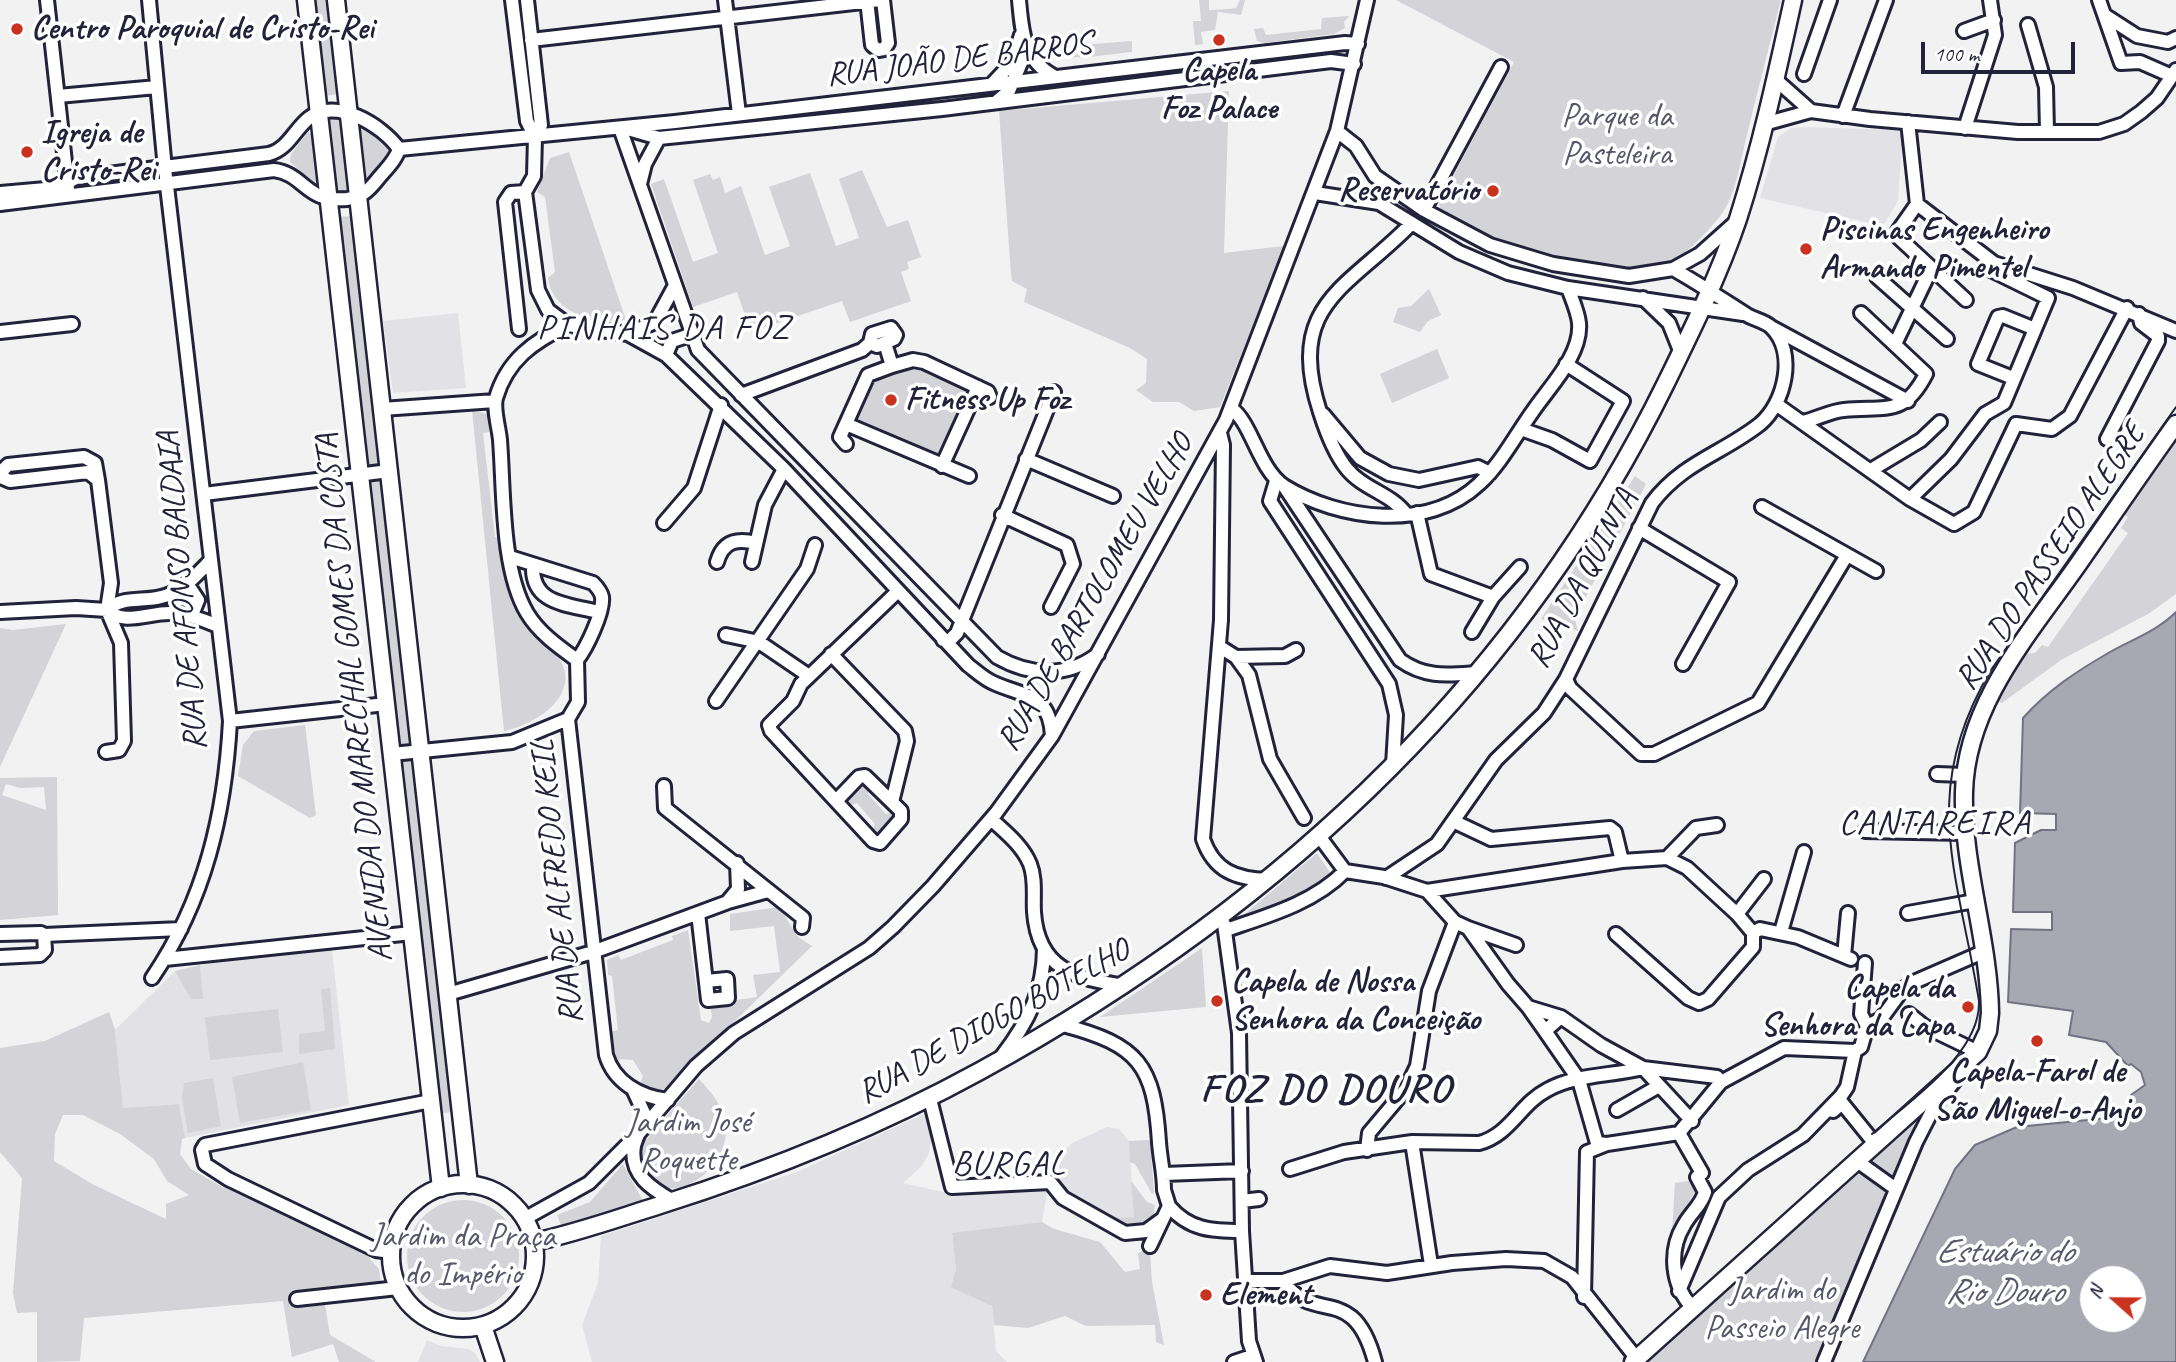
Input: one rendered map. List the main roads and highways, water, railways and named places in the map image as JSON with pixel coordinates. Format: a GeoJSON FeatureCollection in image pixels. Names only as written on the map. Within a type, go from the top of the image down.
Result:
{"type":"FeatureCollection","features":[{"type":"Feature","properties":{"kind":"main road","name":"AVENIDA DO MARECHAL GOMES DA COSTA"},"geometry":{"type":"LineString","coordinates":[[306,0],[441,1188]]}},
{"type":"Feature","properties":{"kind":"main road","name":"AVENIDA DO MARECHAL GOMES DA COSTA"},"geometry":{"type":"LineString","coordinates":[[335,0],[469,1185]]}},
{"type":"Feature","properties":{"kind":"main road","name":"RUA DE DIOGO BOTELHO"},"geometry":{"type":"LineString","coordinates":[[534,1242],[673,1201],[815,1151],[930,1099],[1063,1025],[1224,924],[1394,765],[1521,619],[1561,563],[1630,452],[1681,354],[1737,221],[1764,124],[1793,0]]}},
{"type":"Feature","properties":{"kind":"main road","name":"RUA DO PASSEIO ALEGRE"},"geometry":{"type":"LineString","coordinates":[[1635,1360],[1974,1057],[1987,1031],[1990,1013],[1965,833],[1965,775],[1974,732],[1994,687],[2176,424]]}},
{"type":"Feature","properties":{"kind":"main road"},"geometry":{"type":"LineString","coordinates":[[469,1185],[497,1193],[512,1204],[524,1219],[534,1242],[532,1276],[522,1298],[506,1315],[483,1326],[461,1328],[435,1322],[414,1309],[398,1288],[391,1252],[396,1230],[408,1210],[426,1195],[441,1188],[469,1185]]}},
{"type":"Feature","properties":{"kind":"main road"},"geometry":{"type":"LineString","coordinates":[[483,1326],[495,1362]]}},
{"type":"Feature","properties":{"kind":"water","name":"Estuário do Rio Douro"},"geometry":{"type":"Polygon","coordinates":[[[2176,612],[2176,1362],[1863,1362],[1955,1169],[1975,1145],[2017,1127],[2108,1118],[2130,1104],[2135,1106],[2131,1095],[2145,1085],[2141,1072],[2131,1064],[2128,1066],[2106,1042],[2069,1035],[2073,1011],[2008,1002],[2011,929],[2052,930],[2052,912],[2013,912],[2015,843],[2041,830],[2056,830],[2056,814],[2020,813],[2023,718],[2042,699],[2075,674],[2153,630],[2176,612]]]}},
{"type":"Feature","properties":{"kind":"tram line"},"geometry":{"type":"LineString","coordinates":[[1872,1134],[1923,1091],[1956,1058],[1976,1021],[1979,1001],[1954,872],[1950,833],[1950,795],[1955,755],[1969,714],[1991,670],[2176,407]]}},
{"type":"Feature","properties":{"kind":"place","name":"Centro Paroquial de Cristo-Rei"},"geometry":{"type":"Point","coordinates":[17,29]}},
{"type":"Feature","properties":{"kind":"place","name":"Capela Foz Palace"},"geometry":{"type":"Point","coordinates":[1219,40]}},
{"type":"Feature","properties":{"kind":"place","name":"Igreja de Cristo-Rei"},"geometry":{"type":"Point","coordinates":[27,152]}},
{"type":"Feature","properties":{"kind":"place","name":"Reservatório"},"geometry":{"type":"Point","coordinates":[1493,191]}},
{"type":"Feature","properties":{"kind":"place","name":"Piscinas Engenheiro Armando Pimentel"},"geometry":{"type":"Point","coordinates":[1806,249]}},
{"type":"Feature","properties":{"kind":"place","name":"Fitness Up Foz"},"geometry":{"type":"Point","coordinates":[891,400]}},
{"type":"Feature","properties":{"kind":"place","name":"Capela de Nossa Senhora da Conceição"},"geometry":{"type":"Point","coordinates":[1217,1001]}},
{"type":"Feature","properties":{"kind":"place","name":"Capela da Senhora da Lapa"},"geometry":{"type":"Point","coordinates":[1968,1007]}},
{"type":"Feature","properties":{"kind":"place","name":"Capela-Farol de São Miguel-o-Anjo"},"geometry":{"type":"Point","coordinates":[2037,1041]}},
{"type":"Feature","properties":{"kind":"place","name":"Element"},"geometry":{"type":"Point","coordinates":[1206,1295]}},
{"type":"Feature","properties":{"kind":"district","name":"PINHAIS DA FOZ"},"geometry":{"type":"Point","coordinates":[664,329]}},
{"type":"Feature","properties":{"kind":"district","name":"CANTAREIRA"},"geometry":{"type":"Point","coordinates":[1935,824]}},
{"type":"Feature","properties":{"kind":"district","name":"FOZ DO DOURO"},"geometry":{"type":"Point","coordinates":[1326,1091]}},
{"type":"Feature","properties":{"kind":"district","name":"BURGAL"},"geometry":{"type":"Point","coordinates":[1009,1165]}},
{"type":"Feature","properties":{"kind":"park label","name":"Parque da Pasteleira"},"geometry":{"type":"Point","coordinates":[1617,136]}},
{"type":"Feature","properties":{"kind":"park label","name":"Jardim José Roquette"},"geometry":{"type":"Point","coordinates":[688,1142]}},
{"type":"Feature","properties":{"kind":"park label","name":"Jardim da Praça do Império"},"geometry":{"type":"Point","coordinates":[463,1256]}},
{"type":"Feature","properties":{"kind":"park label","name":"Jardim do Passeio Alegre"},"geometry":{"type":"Point","coordinates":[1782,1310]}}]}
